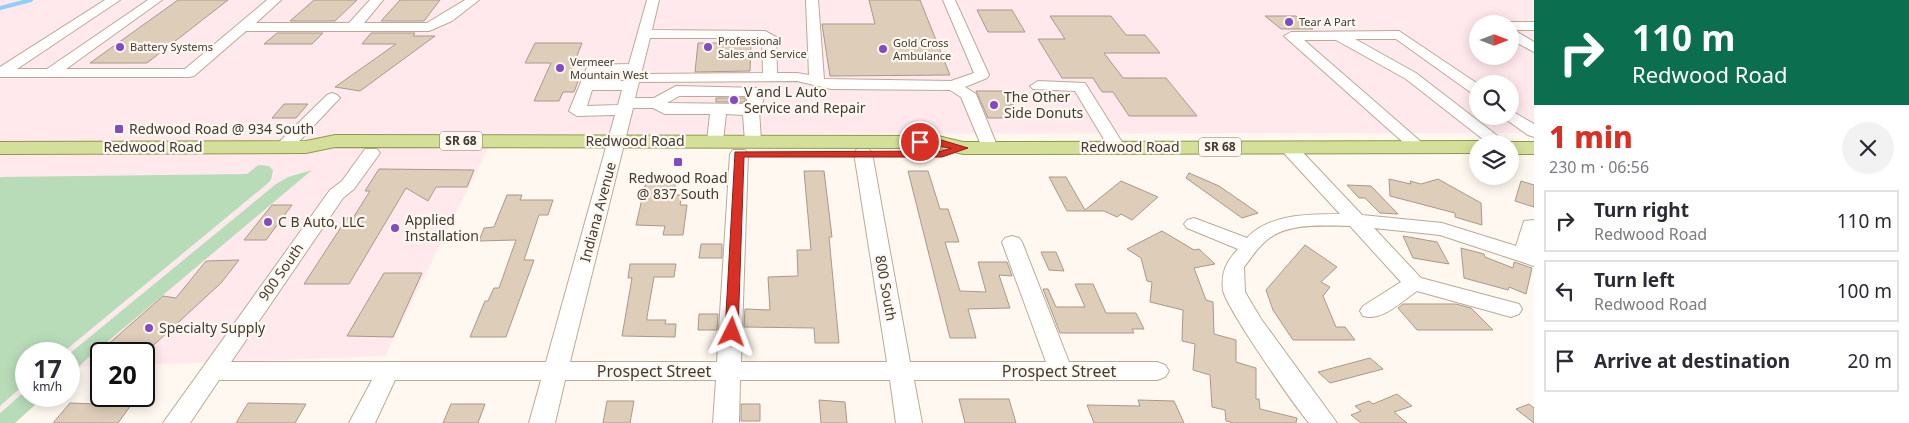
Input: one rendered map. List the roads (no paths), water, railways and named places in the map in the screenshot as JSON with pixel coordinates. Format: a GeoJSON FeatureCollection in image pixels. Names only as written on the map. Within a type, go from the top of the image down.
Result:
{"type":"FeatureCollection","features":[{"type":"Feature","properties":{"kind":"main road","name":"Redwood Road"},"geometry":{"type":"LineString","coordinates":[[0,148],[306,147],[335,141],[746,148],[942,154],[963,148]]}},
{"type":"Feature","properties":{"kind":"main road","name":"Redwood Road"},"geometry":{"type":"LineString","coordinates":[[306,147],[328,152],[364,152],[615,147],[715,141],[746,148],[938,142],[963,148],[1469,147]]}},
{"type":"Feature","properties":{"kind":"main road"},"geometry":{"type":"LineString","coordinates":[[1519,148],[1534,148]]}},
{"type":"Feature","properties":{"kind":"street"},"geometry":{"type":"LineString","coordinates":[[0,73],[114,0]]}},
{"type":"Feature","properties":{"kind":"street"},"geometry":{"type":"LineString","coordinates":[[50,73],[156,0]]}},
{"type":"Feature","properties":{"kind":"street"},"geometry":{"type":"LineString","coordinates":[[0,73],[189,72],[274,0]]}},
{"type":"Feature","properties":{"kind":"street"},"geometry":{"type":"LineString","coordinates":[[353,27],[377,0]]}},
{"type":"Feature","properties":{"kind":"street"},"geometry":{"type":"LineString","coordinates":[[243,27],[429,26],[446,18],[472,0]]}},
{"type":"Feature","properties":{"kind":"street","name":"Indiana Avenue"},"geometry":{"type":"LineString","coordinates":[[542,423],[653,0]]}},
{"type":"Feature","properties":{"kind":"street"},"geometry":{"type":"LineString","coordinates":[[812,0],[817,81]]}},
{"type":"Feature","properties":{"kind":"street"},"geometry":{"type":"LineString","coordinates":[[726,423],[746,148],[751,110],[755,105],[755,90],[676,91],[657,103],[577,111],[592,68],[634,77],[797,77],[831,85],[953,86],[982,75],[949,0]]}},
{"type":"Feature","properties":{"kind":"street"},"geometry":{"type":"LineString","coordinates":[[1326,23],[1382,23],[1469,86]]}},
{"type":"Feature","properties":{"kind":"street"},"geometry":{"type":"LineString","coordinates":[[1519,26],[1534,26]]}},
{"type":"Feature","properties":{"kind":"street"},"geometry":{"type":"LineString","coordinates":[[645,34],[760,34],[769,37],[770,77]]}},
{"type":"Feature","properties":{"kind":"street"},"geometry":{"type":"LineString","coordinates":[[1399,35],[1291,36],[1419,146]]}},
{"type":"Feature","properties":{"kind":"street"},"geometry":{"type":"LineString","coordinates":[[1339,36],[1411,76],[1488,135]]}},
{"type":"Feature","properties":{"kind":"street"},"geometry":{"type":"LineString","coordinates":[[1519,39],[1534,48]]}},
{"type":"Feature","properties":{"kind":"street"},"geometry":{"type":"LineString","coordinates":[[953,86],[968,94],[990,148]]}},
{"type":"Feature","properties":{"kind":"street"},"geometry":{"type":"LineString","coordinates":[[1038,86],[1080,86],[1117,147]]}},
{"type":"Feature","properties":{"kind":"street"},"geometry":{"type":"LineString","coordinates":[[284,147],[332,98]]}},
{"type":"Feature","properties":{"kind":"street"},"geometry":{"type":"LineString","coordinates":[[657,103],[664,109],[751,110]]}},
{"type":"Feature","properties":{"kind":"street"},"geometry":{"type":"LineString","coordinates":[[715,141],[718,110]]}},
{"type":"Feature","properties":{"kind":"street"},"geometry":{"type":"LineString","coordinates":[[1519,121],[1534,132]]}},
{"type":"Feature","properties":{"kind":"street"},"geometry":{"type":"LineString","coordinates":[[1288,147],[1414,283],[1511,309]]}},
{"type":"Feature","properties":{"kind":"street","name":"900 South"},"geometry":{"type":"LineString","coordinates":[[176,423],[336,194],[348,185],[364,152]]}},
{"type":"Feature","properties":{"kind":"street","name":"800 South"},"geometry":{"type":"LineString","coordinates":[[863,153],[909,423]]}},
{"type":"Feature","properties":{"kind":"street"},"geometry":{"type":"LineString","coordinates":[[1324,423],[1311,408],[1253,326],[1234,292],[1234,266],[1260,235],[1280,226],[1309,220],[1354,220],[1442,229],[1529,258],[1531,225]]}},
{"type":"Feature","properties":{"kind":"street"},"geometry":{"type":"LineString","coordinates":[[1194,224],[1249,246]]}},
{"type":"Feature","properties":{"kind":"street"},"geometry":{"type":"LineString","coordinates":[[1012,242],[1061,371]]}},
{"type":"Feature","properties":{"kind":"street"},"geometry":{"type":"LineString","coordinates":[[1371,311],[1414,283]]}},
{"type":"Feature","properties":{"kind":"street","name":"Prospect Street"},"geometry":{"type":"LineString","coordinates":[[212,371],[1157,371]]}},
{"type":"Feature","properties":{"kind":"street"},"geometry":{"type":"LineString","coordinates":[[362,423],[388,371]]}},
{"type":"Feature","properties":{"kind":"waterway"},"geometry":{"type":"LineString","coordinates":[[0,8],[31,0]]}},
{"type":"Feature","properties":{"kind":"place","name":"Tear A Part"},"geometry":{"type":"Point","coordinates":[1289,22]}},
{"type":"Feature","properties":{"kind":"place","name":"Battery Systems"},"geometry":{"type":"Point","coordinates":[120,47]}},
{"type":"Feature","properties":{"kind":"place","name":"Professional Sales and Service"},"geometry":{"type":"Point","coordinates":[708,47]}},
{"type":"Feature","properties":{"kind":"place","name":"Gold Cross Ambulance"},"geometry":{"type":"Point","coordinates":[883,49]}},
{"type":"Feature","properties":{"kind":"place","name":"Vermeer Mountain West"},"geometry":{"type":"Point","coordinates":[560,68]}},
{"type":"Feature","properties":{"kind":"place","name":"V and L Auto Service and Repair"},"geometry":{"type":"Point","coordinates":[734,100]}},
{"type":"Feature","properties":{"kind":"place","name":"The Other Side Donuts"},"geometry":{"type":"Point","coordinates":[994,105]}},
{"type":"Feature","properties":{"kind":"place","name":"Redwood Road @ 934 South"},"geometry":{"type":"Point","coordinates":[119,129]}},
{"type":"Feature","properties":{"kind":"place","name":"Redwood Road @ 837 South"},"geometry":{"type":"Point","coordinates":[678,162]}},
{"type":"Feature","properties":{"kind":"place","name":"C B Auto, LLC"},"geometry":{"type":"Point","coordinates":[268,222]}},
{"type":"Feature","properties":{"kind":"place","name":"Applied Installation"},"geometry":{"type":"Point","coordinates":[395,228]}},
{"type":"Feature","properties":{"kind":"place","name":"Specialty Supply"},"geometry":{"type":"Point","coordinates":[149,328]}}]}
